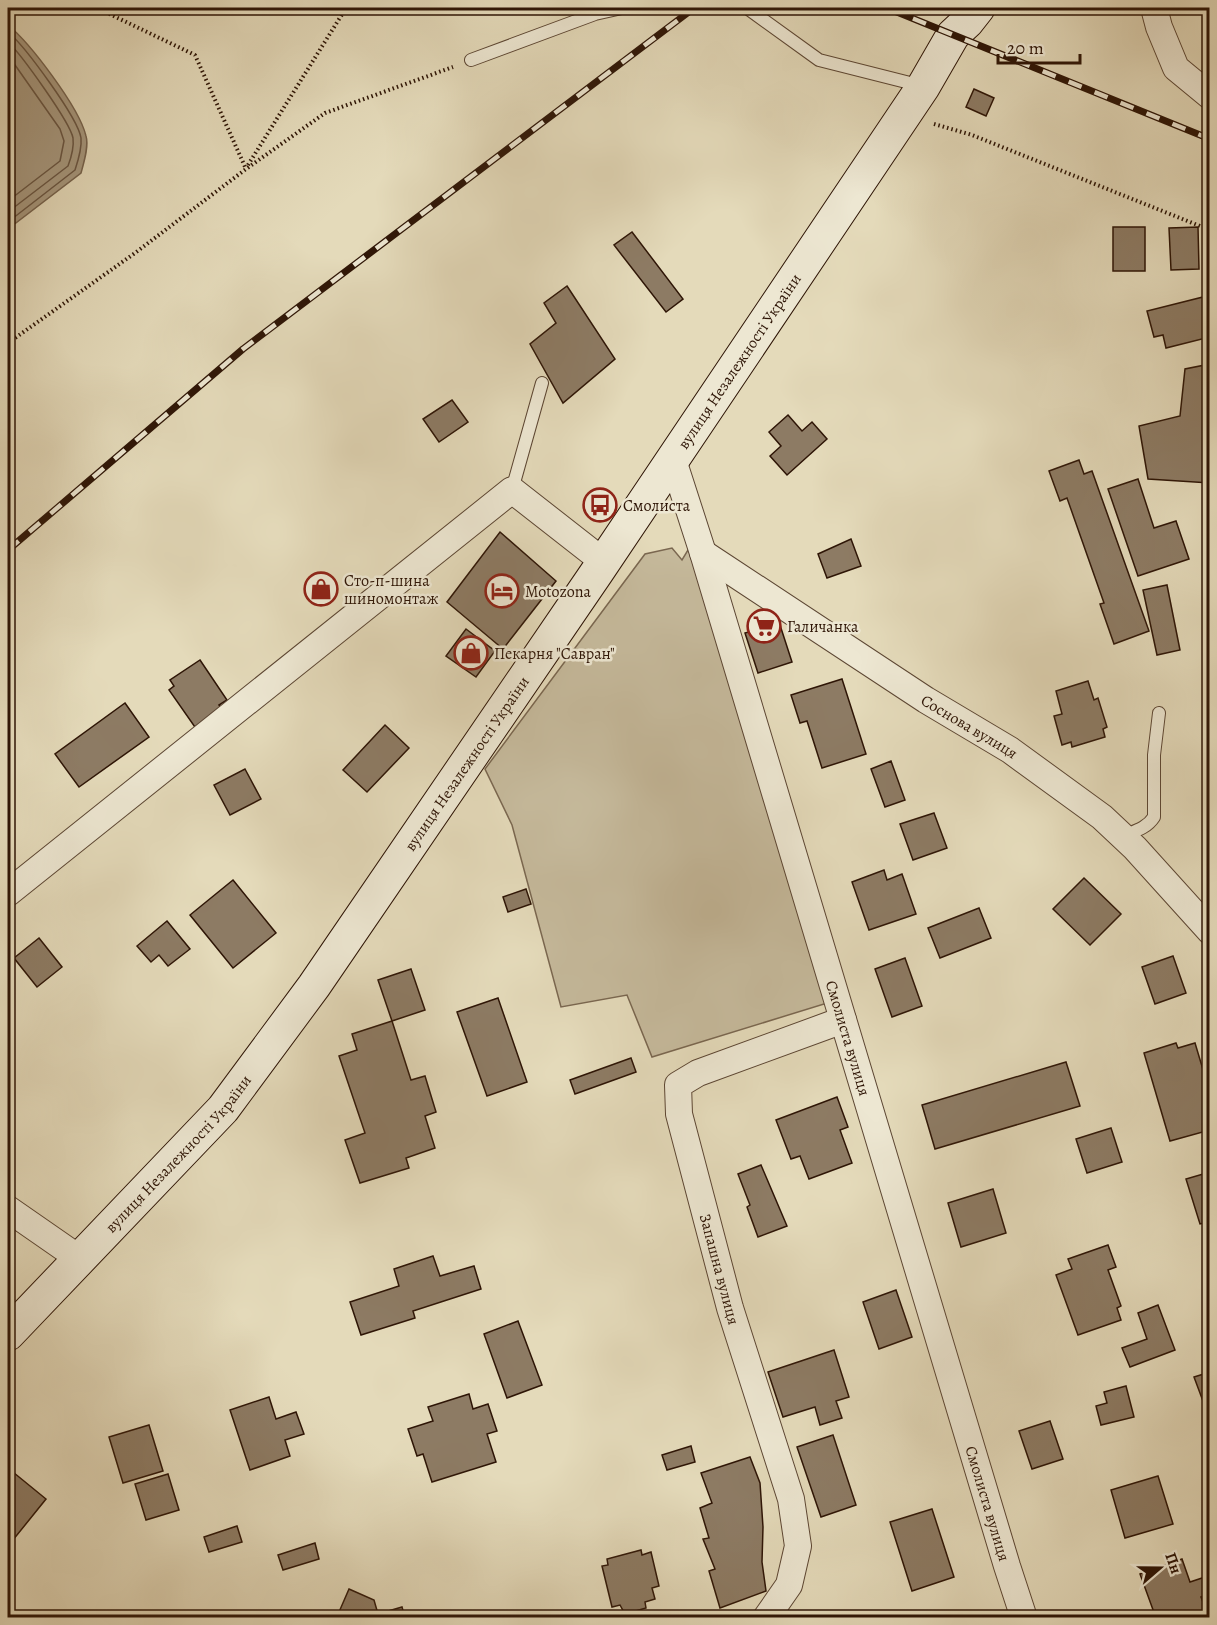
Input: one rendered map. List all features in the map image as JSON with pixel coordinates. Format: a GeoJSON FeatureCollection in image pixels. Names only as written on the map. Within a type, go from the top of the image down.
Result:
{"type":"FeatureCollection","features":[{"type":"Feature","properties":{"kind":"main road","name":"вулиця Незалежності України"},"geometry":{"type":"LineString","coordinates":[[8,1334],[229,1100],[314,986],[673,460],[923,87],[953,35],[978,8]]}},
{"type":"Feature","properties":{"kind":"street"},"geometry":{"type":"LineString","coordinates":[[1154,8],[1159,27],[1176,68],[1209,96]]}},
{"type":"Feature","properties":{"kind":"street","name":"Смолиста вулиця"},"geometry":{"type":"LineString","coordinates":[[673,460],[1024,1617]]}},
{"type":"Feature","properties":{"kind":"street"},"geometry":{"type":"LineString","coordinates":[[8,893],[512,490],[604,561]]}},
{"type":"Feature","properties":{"kind":"street","name":"Соснова вулиця"},"geometry":{"type":"LineString","coordinates":[[703,553],[926,700],[1010,750],[1102,817],[1123,836],[1209,931]]}},
{"type":"Feature","properties":{"kind":"street","name":"Запашна вулиця"},"geometry":{"type":"LineString","coordinates":[[766,1617],[789,1585],[798,1546],[791,1499],[730,1308],[679,1114],[678,1085],[698,1073],[843,1020]]}},
{"type":"Feature","properties":{"kind":"street"},"geometry":{"type":"LineString","coordinates":[[8,1209],[80,1259]]}},
{"type":"Feature","properties":{"kind":"lane"},"geometry":{"type":"LineString","coordinates":[[471,60],[595,14],[622,8]]}},
{"type":"Feature","properties":{"kind":"lane"},"geometry":{"type":"LineString","coordinates":[[747,8],[766,19],[819,60],[923,87]]}},
{"type":"Feature","properties":{"kind":"lane"},"geometry":{"type":"LineString","coordinates":[[512,490],[542,383]]}},
{"type":"Feature","properties":{"kind":"lane"},"geometry":{"type":"LineString","coordinates":[[1123,836],[1149,824],[1154,817],[1154,755],[1159,713]]}},
{"type":"Feature","properties":{"kind":"path"},"geometry":{"type":"LineString","coordinates":[[97,8],[195,55],[246,169]]}},
{"type":"Feature","properties":{"kind":"path"},"geometry":{"type":"LineString","coordinates":[[246,169],[346,8]]}},
{"type":"Feature","properties":{"kind":"path"},"geometry":{"type":"LineString","coordinates":[[8,343],[325,114],[471,60]]}},
{"type":"Feature","properties":{"kind":"path"},"geometry":{"type":"LineString","coordinates":[[904,115],[972,135],[1209,230]]}},
{"type":"Feature","properties":{"kind":"shaded area"},"geometry":{"type":"Polygon","coordinates":[[[697,535],[837,1000],[652,1057],[627,995],[561,1007],[512,825],[485,769],[645,554],[672,548],[682,560],[697,535]]]}},
{"type":"Feature","properties":{"kind":"water"},"geometry":{"type":"Polygon","coordinates":[[[8,25],[41,60],[64,93],[82,124],[87,144],[81,173],[8,229],[8,25]]]}},
{"type":"Feature","properties":{"kind":"building"},"geometry":{"type":"Polygon","coordinates":[[[974,89],[994,98],[986,116],[966,107],[974,89]]]}},
{"type":"Feature","properties":{"kind":"building"},"geometry":{"type":"Polygon","coordinates":[[[1113,227],[1145,227],[1145,271],[1113,271],[1113,227]]]}},
{"type":"Feature","properties":{"kind":"building"},"geometry":{"type":"Polygon","coordinates":[[[1198,227],[1199,269],[1171,270],[1169,228],[1198,227]]]}},
{"type":"Feature","properties":{"kind":"building"},"geometry":{"type":"Polygon","coordinates":[[[632,232],[683,299],[666,312],[614,245],[632,232]]]}},
{"type":"Feature","properties":{"kind":"building"},"geometry":{"type":"Polygon","coordinates":[[[567,286],[615,359],[563,403],[530,344],[556,323],[544,303],[567,286]]]}},
{"type":"Feature","properties":{"kind":"building"},"geometry":{"type":"Polygon","coordinates":[[[1203,297],[1210,322],[1210,337],[1166,348],[1163,335],[1154,337],[1147,311],[1203,297]]]}},
{"type":"Feature","properties":{"kind":"building"},"geometry":{"type":"Polygon","coordinates":[[[1210,364],[1210,483],[1148,479],[1139,426],[1180,416],[1185,369],[1210,364]]]}},
{"type":"Feature","properties":{"kind":"building"},"geometry":{"type":"Polygon","coordinates":[[[452,400],[468,422],[439,442],[423,419],[452,400]]]}},
{"type":"Feature","properties":{"kind":"building"},"geometry":{"type":"Polygon","coordinates":[[[788,415],[802,431],[812,422],[827,439],[787,475],[770,456],[781,446],[769,432],[788,415]]]}},
{"type":"Feature","properties":{"kind":"building"},"geometry":{"type":"Polygon","coordinates":[[[1079,460],[1084,474],[1092,471],[1149,631],[1114,644],[1100,604],[1104,603],[1067,498],[1060,501],[1049,471],[1079,460]]]}},
{"type":"Feature","properties":{"kind":"building"},"geometry":{"type":"Polygon","coordinates":[[[1138,479],[1154,528],[1176,521],[1189,559],[1138,576],[1108,489],[1138,479]]]}},
{"type":"Feature","properties":{"kind":"building","name":"Motozona"},"geometry":{"type":"Polygon","coordinates":[[[500,532],[556,581],[503,649],[447,602],[500,532]]]}},
{"type":"Feature","properties":{"kind":"building"},"geometry":{"type":"Polygon","coordinates":[[[851,539],[861,566],[827,578],[818,554],[851,539]]]}},
{"type":"Feature","properties":{"kind":"building"},"geometry":{"type":"Polygon","coordinates":[[[1167,585],[1180,650],[1157,655],[1143,590],[1167,585]]]}},
{"type":"Feature","properties":{"kind":"building"},"geometry":{"type":"Polygon","coordinates":[[[768,619],[770,625],[779,622],[792,662],[758,673],[745,633],[756,630],[754,624],[768,619]]]}},
{"type":"Feature","properties":{"kind":"building","name":"Пекарня \"Савран\""},"geometry":{"type":"Polygon","coordinates":[[[466,629],[495,651],[476,677],[446,656],[466,629]]]}},
{"type":"Feature","properties":{"kind":"building"},"geometry":{"type":"Polygon","coordinates":[[[200,660],[227,700],[219,705],[224,712],[197,730],[169,690],[174,686],[170,680],[200,660]]]}},
{"type":"Feature","properties":{"kind":"building"},"geometry":{"type":"Polygon","coordinates":[[[842,679],[866,754],[822,768],[807,721],[800,723],[791,695],[842,679]]]}},
{"type":"Feature","properties":{"kind":"building"},"geometry":{"type":"Polygon","coordinates":[[[1088,681],[1094,700],[1098,698],[1107,727],[1103,729],[1105,737],[1072,747],[1071,742],[1062,745],[1054,716],[1062,714],[1056,691],[1088,681]]]}},
{"type":"Feature","properties":{"kind":"building"},"geometry":{"type":"Polygon","coordinates":[[[125,703],[149,737],[79,787],[55,754],[125,703]]]}},
{"type":"Feature","properties":{"kind":"building"},"geometry":{"type":"Polygon","coordinates":[[[385,725],[409,748],[367,792],[343,770],[385,725]]]}},
{"type":"Feature","properties":{"kind":"building"},"geometry":{"type":"Polygon","coordinates":[[[891,761],[905,800],[885,807],[871,769],[891,761]]]}},
{"type":"Feature","properties":{"kind":"building"},"geometry":{"type":"Polygon","coordinates":[[[245,769],[261,799],[230,815],[214,785],[245,769]]]}},
{"type":"Feature","properties":{"kind":"building"},"geometry":{"type":"Polygon","coordinates":[[[934,813],[947,848],[913,860],[900,824],[934,813]]]}},
{"type":"Feature","properties":{"kind":"building"},"geometry":{"type":"Polygon","coordinates":[[[884,870],[887,880],[902,874],[916,914],[869,930],[852,882],[884,870]]]}},
{"type":"Feature","properties":{"kind":"building"},"geometry":{"type":"Polygon","coordinates":[[[1084,878],[1121,914],[1090,945],[1053,909],[1084,878]]]}},
{"type":"Feature","properties":{"kind":"building"},"geometry":{"type":"Polygon","coordinates":[[[233,880],[276,933],[233,968],[190,915],[233,880]]]}},
{"type":"Feature","properties":{"kind":"building"},"geometry":{"type":"Polygon","coordinates":[[[526,889],[531,904],[508,912],[503,897],[526,889]]]}},
{"type":"Feature","properties":{"kind":"building"},"geometry":{"type":"Polygon","coordinates":[[[979,908],[991,938],[940,958],[928,928],[979,908]]]}},
{"type":"Feature","properties":{"kind":"building"},"geometry":{"type":"Polygon","coordinates":[[[167,921],[190,949],[168,966],[159,955],[151,962],[137,946],[167,921]]]}},
{"type":"Feature","properties":{"kind":"building"},"geometry":{"type":"Polygon","coordinates":[[[39,938],[62,967],[37,987],[14,958],[39,938]]]}},
{"type":"Feature","properties":{"kind":"building"},"geometry":{"type":"Polygon","coordinates":[[[1173,956],[1186,993],[1155,1004],[1142,967],[1173,956]]]}},
{"type":"Feature","properties":{"kind":"building"},"geometry":{"type":"Polygon","coordinates":[[[905,958],[922,1006],[892,1017],[875,969],[905,958]]]}},
{"type":"Feature","properties":{"kind":"building"},"geometry":{"type":"Polygon","coordinates":[[[411,969],[425,1010],[392,1021],[378,980],[411,969]]]}},
{"type":"Feature","properties":{"kind":"building"},"geometry":{"type":"Polygon","coordinates":[[[498,998],[527,1082],[487,1096],[457,1012],[498,998]]]}},
{"type":"Feature","properties":{"kind":"building"},"geometry":{"type":"Polygon","coordinates":[[[392,1021],[411,1080],[425,1076],[436,1112],[425,1116],[435,1148],[406,1158],[409,1168],[360,1183],[345,1140],[365,1133],[339,1056],[357,1050],[352,1034],[392,1021]]]}},
{"type":"Feature","properties":{"kind":"building"},"geometry":{"type":"Polygon","coordinates":[[[1176,1043],[1178,1048],[1195,1043],[1210,1093],[1210,1130],[1170,1141],[1144,1053],[1176,1043]]]}},
{"type":"Feature","properties":{"kind":"building"},"geometry":{"type":"Polygon","coordinates":[[[631,1058],[636,1072],[575,1094],[570,1080],[631,1058]]]}},
{"type":"Feature","properties":{"kind":"building"},"geometry":{"type":"Polygon","coordinates":[[[1066,1062],[1080,1106],[935,1149],[922,1105],[1066,1062]]]}},
{"type":"Feature","properties":{"kind":"building"},"geometry":{"type":"Polygon","coordinates":[[[837,1097],[848,1127],[840,1130],[852,1163],[809,1179],[800,1156],[791,1159],[776,1120],[837,1097]]]}},
{"type":"Feature","properties":{"kind":"building"},"geometry":{"type":"Polygon","coordinates":[[[1111,1128],[1122,1162],[1087,1173],[1076,1139],[1111,1128]]]}},
{"type":"Feature","properties":{"kind":"building"},"geometry":{"type":"Polygon","coordinates":[[[761,1165],[787,1226],[758,1237],[747,1207],[750,1205],[738,1174],[761,1165]]]}},
{"type":"Feature","properties":{"kind":"building"},"geometry":{"type":"Polygon","coordinates":[[[1210,1172],[1210,1222],[1200,1224],[1186,1179],[1210,1172]]]}},
{"type":"Feature","properties":{"kind":"building"},"geometry":{"type":"Polygon","coordinates":[[[993,1189],[1006,1233],[961,1247],[948,1203],[993,1189]]]}},
{"type":"Feature","properties":{"kind":"building"},"geometry":{"type":"Polygon","coordinates":[[[1108,1245],[1116,1267],[1108,1270],[1121,1306],[1117,1308],[1121,1320],[1078,1335],[1056,1275],[1072,1269],[1068,1259],[1108,1245]]]}},
{"type":"Feature","properties":{"kind":"building"},"geometry":{"type":"Polygon","coordinates":[[[433,1256],[440,1276],[474,1266],[481,1289],[413,1311],[415,1318],[361,1335],[350,1302],[399,1286],[394,1269],[433,1256]]]}},
{"type":"Feature","properties":{"kind":"building"},"geometry":{"type":"Polygon","coordinates":[[[896,1290],[912,1337],[879,1349],[863,1302],[896,1290]]]}},
{"type":"Feature","properties":{"kind":"building"},"geometry":{"type":"Polygon","coordinates":[[[1158,1305],[1175,1350],[1130,1367],[1122,1348],[1147,1339],[1138,1313],[1158,1305]]]}},
{"type":"Feature","properties":{"kind":"building"},"geometry":{"type":"Polygon","coordinates":[[[518,1321],[542,1385],[507,1398],[484,1334],[518,1321]]]}},
{"type":"Feature","properties":{"kind":"building"},"geometry":{"type":"Polygon","coordinates":[[[834,1350],[849,1397],[836,1401],[842,1418],[820,1425],[815,1407],[783,1417],[768,1372],[834,1350]]]}},
{"type":"Feature","properties":{"kind":"building"},"geometry":{"type":"Polygon","coordinates":[[[1210,1372],[1210,1420],[1194,1377],[1210,1372]]]}},
{"type":"Feature","properties":{"kind":"building"},"geometry":{"type":"Polygon","coordinates":[[[1126,1386],[1134,1417],[1101,1425],[1096,1406],[1107,1403],[1104,1392],[1126,1386]]]}},
{"type":"Feature","properties":{"kind":"building"},"geometry":{"type":"Polygon","coordinates":[[[469,1394],[473,1409],[488,1404],[497,1431],[487,1434],[496,1462],[432,1482],[423,1454],[417,1456],[408,1429],[433,1421],[428,1407],[469,1394]]]}},
{"type":"Feature","properties":{"kind":"building"},"geometry":{"type":"Polygon","coordinates":[[[269,1397],[276,1419],[296,1412],[304,1434],[285,1440],[290,1456],[250,1470],[230,1410],[269,1397]]]}},
{"type":"Feature","properties":{"kind":"building"},"geometry":{"type":"Polygon","coordinates":[[[1050,1421],[1063,1459],[1032,1469],[1019,1431],[1050,1421]]]}},
{"type":"Feature","properties":{"kind":"building"},"geometry":{"type":"Polygon","coordinates":[[[149,1425],[163,1471],[123,1483],[109,1437],[149,1425]]]}},
{"type":"Feature","properties":{"kind":"building"},"geometry":{"type":"Polygon","coordinates":[[[833,1435],[856,1505],[821,1517],[797,1447],[833,1435]]]}},
{"type":"Feature","properties":{"kind":"building"},"geometry":{"type":"Polygon","coordinates":[[[691,1446],[695,1462],[667,1470],[662,1455],[691,1446]]]}},
{"type":"Feature","properties":{"kind":"building"},"geometry":{"type":"Polygon","coordinates":[[[750,1457],[760,1483],[763,1527],[762,1562],[766,1591],[720,1608],[709,1571],[715,1569],[703,1539],[709,1538],[700,1508],[712,1503],[701,1473],[750,1457]]]}},
{"type":"Feature","properties":{"kind":"building"},"geometry":{"type":"Polygon","coordinates":[[[8,1468],[46,1499],[13,1540],[8,1535],[8,1468]]]}},
{"type":"Feature","properties":{"kind":"building"},"geometry":{"type":"Polygon","coordinates":[[[168,1474],[179,1510],[146,1520],[135,1484],[168,1474]]]}},
{"type":"Feature","properties":{"kind":"building"},"geometry":{"type":"Polygon","coordinates":[[[1158,1476],[1173,1524],[1125,1538],[1111,1490],[1158,1476]]]}},
{"type":"Feature","properties":{"kind":"building"},"geometry":{"type":"Polygon","coordinates":[[[932,1509],[954,1577],[912,1591],[890,1522],[932,1509]]]}},
{"type":"Feature","properties":{"kind":"building"},"geometry":{"type":"Polygon","coordinates":[[[237,1526],[242,1542],[209,1552],[204,1537],[237,1526]]]}},
{"type":"Feature","properties":{"kind":"building"},"geometry":{"type":"Polygon","coordinates":[[[315,1543],[319,1559],[283,1570],[278,1555],[315,1543]]]}},
{"type":"Feature","properties":{"kind":"building"},"geometry":{"type":"Polygon","coordinates":[[[641,1550],[642,1555],[651,1552],[659,1586],[652,1588],[655,1599],[645,1602],[646,1608],[625,1614],[620,1605],[612,1607],[602,1566],[608,1565],[607,1559],[641,1550]]]}},
{"type":"Feature","properties":{"kind":"building"},"geometry":{"type":"Polygon","coordinates":[[[1182,1559],[1190,1582],[1205,1577],[1210,1594],[1201,1597],[1206,1610],[1186,1618],[1156,1618],[1140,1574],[1182,1559]]]}},
{"type":"Feature","properties":{"kind":"building"},"geometry":{"type":"Polygon","coordinates":[[[349,1589],[374,1600],[378,1614],[402,1607],[405,1618],[340,1618],[339,1612],[349,1589]]]}},
{"type":"Feature","properties":{"kind":"railway"},"geometry":{"type":"LineString","coordinates":[[8,550],[243,349],[694,8]]}},
{"type":"Feature","properties":{"kind":"railway"},"geometry":{"type":"LineString","coordinates":[[887,8],[1210,139]]}},
{"type":"Feature","properties":{"kind":"place","name":"Смолиста"},"geometry":{"type":"Point","coordinates":[600,505]}},
{"type":"Feature","properties":{"kind":"place","name":"Сто-п-шина шиномонтаж"},"geometry":{"type":"Point","coordinates":[321,589]}},
{"type":"Feature","properties":{"kind":"place","name":"Motozona"},"geometry":{"type":"Point","coordinates":[502,591]}},
{"type":"Feature","properties":{"kind":"place","name":"Галичанка"},"geometry":{"type":"Point","coordinates":[764,626]}},
{"type":"Feature","properties":{"kind":"place","name":"Пекарня \"Савран\""},"geometry":{"type":"Point","coordinates":[471,653]}}]}
